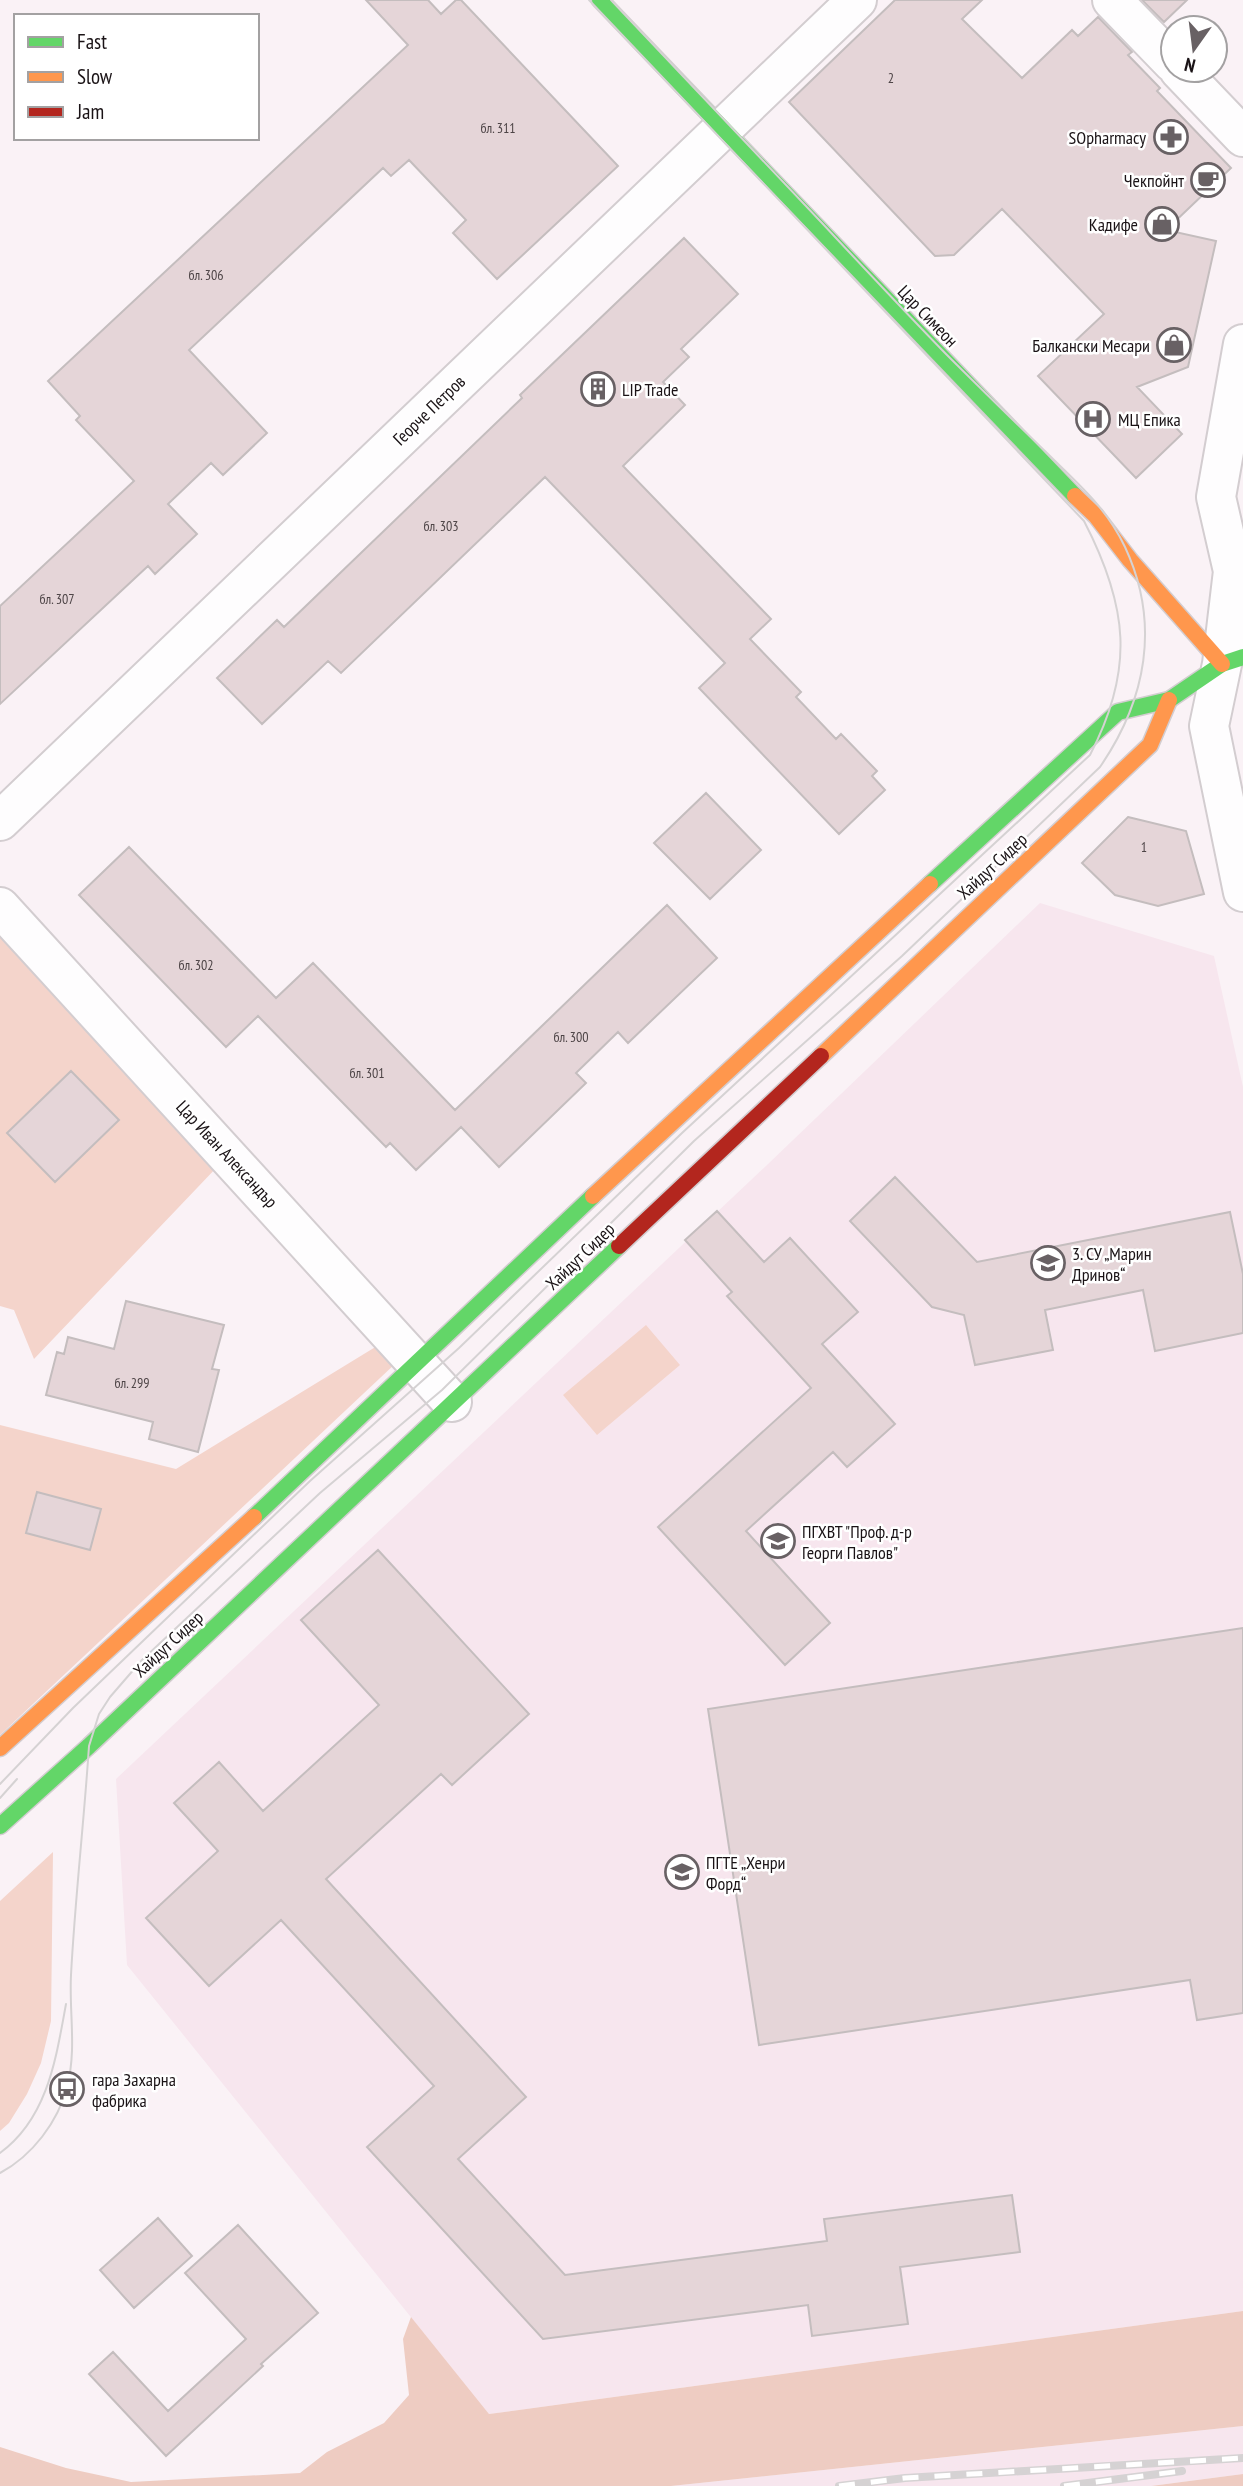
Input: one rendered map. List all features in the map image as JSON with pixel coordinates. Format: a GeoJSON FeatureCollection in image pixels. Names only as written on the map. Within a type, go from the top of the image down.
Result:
{"type":"FeatureCollection","features":[{"type":"Feature","properties":{"kind":"street","name":"Цар Симеон"},"geometry":{"type":"LineString","coordinates":[[600,0],[1060,482],[1096,516],[1130,560],[1233,660]]}},
{"type":"Feature","properties":{"kind":"street","name":"Георче Петров"},"geometry":{"type":"LineString","coordinates":[[0,821],[858,0]]}},
{"type":"Feature","properties":{"kind":"street"},"geometry":{"type":"LineString","coordinates":[[1112,0],[1159,49]]}},
{"type":"Feature","properties":{"kind":"street"},"geometry":{"type":"LineString","coordinates":[[1193,84],[1243,136]]}},
{"type":"Feature","properties":{"kind":"street"},"geometry":{"type":"LineString","coordinates":[[1243,344],[1216,497],[1238,564],[1233,660],[1209,726],[1243,892]]}},
{"type":"Feature","properties":{"kind":"street"},"geometry":{"type":"LineString","coordinates":[[1233,660],[1243,696]]}},
{"type":"Feature","properties":{"kind":"street","name":"Хайдут Сидер"},"geometry":{"type":"LineString","coordinates":[[0,1748],[296,1477],[416,1360],[1111,718],[1118,712],[1169,700],[1233,660]]}},
{"type":"Feature","properties":{"kind":"street","name":"Хайдут Сидер"},"geometry":{"type":"LineString","coordinates":[[0,1826],[89,1746],[1150,745],[1169,700]]}},
{"type":"Feature","properties":{"kind":"street","name":"Цар Иван Александър"},"geometry":{"type":"LineString","coordinates":[[0,907],[452,1402]]}},
{"type":"Feature","properties":{"kind":"shaded area","name":"ПГТЕ „Хенри Форд“"},"geometry":{"type":"Polygon","coordinates":[[[1040,903],[1214,956],[1243,1087],[1243,2311],[489,2414],[127,1965],[116,1779],[767,1165],[1040,903]]]}},
{"type":"Feature","properties":{"kind":"shaded area"},"geometry":{"type":"Polygon","coordinates":[[[0,930],[218,1166],[34,1359],[14,1310],[0,1306],[0,930]]]}},
{"type":"Feature","properties":{"kind":"shaded area"},"geometry":{"type":"Polygon","coordinates":[[[646,1325],[680,1365],[597,1435],[563,1395],[646,1325]]]}},
{"type":"Feature","properties":{"kind":"shaded area"},"geometry":{"type":"Polygon","coordinates":[[[377,1346],[396,1363],[0,1735],[0,1425],[176,1469],[377,1346]]]}},
{"type":"Feature","properties":{"kind":"shaded area"},"geometry":{"type":"Polygon","coordinates":[[[53,1852],[51,2021],[41,2063],[27,2094],[9,2123],[0,2131],[0,1901],[53,1852]]]}},
{"type":"Feature","properties":{"kind":"shaded area"},"geometry":{"type":"Polygon","coordinates":[[[1243,2311],[1243,2426],[671,2486],[0,2486],[0,2447],[66,2468],[131,2482],[300,2473],[327,2452],[384,2423],[409,2395],[403,2339],[411,2317],[489,2414],[1243,2311]]]}},
{"type":"Feature","properties":{"kind":"shaded area"},"geometry":{"type":"Polygon","coordinates":[[[1243,2426],[1243,2474],[1151,2486],[671,2486],[1243,2426]]]}},
{"type":"Feature","properties":{"kind":"shaded area"},"geometry":{"type":"Polygon","coordinates":[[[1243,2474],[1243,2486],[1151,2486],[1243,2474]]]}},
{"type":"Feature","properties":{"kind":"building"},"geometry":{"type":"Polygon","coordinates":[[[366,0],[428,0],[441,14],[456,0],[461,0],[618,166],[497,279],[453,233],[466,220],[409,160],[391,176],[383,168],[189,350],[267,433],[223,475],[211,463],[168,504],[197,534],[155,574],[148,566],[0,704],[0,606],[134,481],[76,420],[80,416],[48,381],[408,45],[366,0]]]}},
{"type":"Feature","properties":{"kind":"building"},"geometry":{"type":"Polygon","coordinates":[[[895,0],[982,0],[962,19],[1022,78],[1072,30],[1078,36],[1098,17],[1132,52],[1128,55],[1160,88],[1157,91],[1231,168],[1166,230],[1216,241],[1188,367],[1137,387],[1182,434],[1136,478],[1038,376],[1104,314],[1002,209],[954,255],[935,256],[789,102],[895,0]]]}},
{"type":"Feature","properties":{"kind":"building"},"geometry":{"type":"Polygon","coordinates":[[[1142,0],[1187,0],[1172,14],[1159,14],[1159,17],[1142,0]]]}},
{"type":"Feature","properties":{"kind":"building"},"geometry":{"type":"Polygon","coordinates":[[[684,238],[738,294],[681,349],[689,357],[663,382],[685,405],[623,466],[771,619],[750,639],[801,692],[796,697],[836,739],[841,734],[877,771],[872,776],[885,790],[839,834],[699,688],[725,663],[545,477],[341,673],[328,661],[262,724],[217,678],[277,620],[284,627],[684,238]]]}},
{"type":"Feature","properties":{"kind":"building"},"geometry":{"type":"Polygon","coordinates":[[[706,793],[761,850],[710,899],[654,843],[706,793]]]}},
{"type":"Feature","properties":{"kind":"building"},"geometry":{"type":"Polygon","coordinates":[[[1128,817],[1186,831],[1204,894],[1158,906],[1115,895],[1082,863],[1128,817]]]}},
{"type":"Feature","properties":{"kind":"building"},"geometry":{"type":"Polygon","coordinates":[[[129,847],[276,998],[313,963],[455,1110],[667,905],[717,958],[628,1043],[618,1032],[576,1073],[586,1083],[499,1167],[461,1127],[416,1170],[390,1143],[386,1147],[258,1016],[226,1047],[79,895],[129,847]]]}},
{"type":"Feature","properties":{"kind":"building"},"geometry":{"type":"Polygon","coordinates":[[[71,1071],[119,1120],[55,1182],[7,1133],[71,1071]]]}},
{"type":"Feature","properties":{"kind":"building"},"geometry":{"type":"Polygon","coordinates":[[[895,1177],[977,1262],[1230,1212],[1243,1274],[1243,1333],[1155,1351],[1143,1290],[1045,1310],[1053,1350],[975,1365],[964,1315],[932,1307],[850,1221],[895,1177]]]}},
{"type":"Feature","properties":{"kind":"building"},"geometry":{"type":"Polygon","coordinates":[[[717,1211],[764,1262],[790,1238],[858,1312],[822,1344],[895,1424],[847,1467],[833,1452],[746,1531],[830,1623],[785,1665],[658,1527],[811,1388],[727,1296],[732,1292],[685,1240],[717,1211]]]}},
{"type":"Feature","properties":{"kind":"building"},"geometry":{"type":"Polygon","coordinates":[[[126,1301],[224,1325],[212,1369],[219,1370],[198,1452],[149,1439],[153,1422],[46,1395],[57,1352],[64,1354],[68,1337],[114,1349],[126,1301]]]}},
{"type":"Feature","properties":{"kind":"building"},"geometry":{"type":"Polygon","coordinates":[[[37,1492],[101,1509],[90,1550],[26,1533],[37,1492]]]}},
{"type":"Feature","properties":{"kind":"building"},"geometry":{"type":"Polygon","coordinates":[[[378,1550],[529,1714],[452,1785],[441,1774],[326,1879],[526,2097],[458,2159],[565,2275],[827,2241],[824,2219],[1012,2195],[1020,2252],[900,2267],[908,2324],[812,2336],[808,2305],[543,2339],[367,2147],[434,2086],[281,1920],[209,1986],[146,1918],[218,1851],[174,1803],[219,1762],[263,1811],[379,1705],[301,1620],[378,1550]]]}},
{"type":"Feature","properties":{"kind":"building"},"geometry":{"type":"Polygon","coordinates":[[[1243,1628],[1243,2013],[1197,2020],[1190,1980],[759,2045],[708,1709],[1243,1628]]]}},
{"type":"Feature","properties":{"kind":"building"},"geometry":{"type":"Polygon","coordinates":[[[158,2218],[192,2256],[134,2308],[100,2270],[158,2218]]]}},
{"type":"Feature","properties":{"kind":"building"},"geometry":{"type":"Polygon","coordinates":[[[238,2225],[318,2313],[166,2456],[89,2374],[113,2352],[168,2411],[246,2339],[185,2273],[238,2225]]]}},
{"type":"Feature","properties":{"kind":"tram line"},"geometry":{"type":"LineString","coordinates":[[0,1784],[73,1708],[310,1481],[459,1348],[682,1133],[1090,755],[1114,694],[1119,666],[1117,610],[1110,581],[1084,521],[589,0]]}},
{"type":"Feature","properties":{"kind":"tram line"},"geometry":{"type":"LineString","coordinates":[[0,2173],[23,2157],[42,2137],[57,2113],[67,2087],[72,2045],[73,1946],[89,1746],[99,1714],[110,1697],[142,1660],[320,1493],[442,1390],[694,1141],[902,956],[1100,767],[1116,741],[1138,688],[1145,633],[1143,604],[1125,547],[1100,508],[930,338],[611,0]]}},
{"type":"Feature","properties":{"kind":"tram line"},"geometry":{"type":"LineString","coordinates":[[0,1798],[17,1779]]}},
{"type":"Feature","properties":{"kind":"tram line"},"geometry":{"type":"LineString","coordinates":[[0,2153],[16,2139],[39,2105],[53,2066],[66,2004]]}},
{"type":"Feature","properties":{"kind":"railway"},"geometry":{"type":"LineString","coordinates":[[839,2486],[905,2478],[1243,2458]]}},
{"type":"Feature","properties":{"kind":"railway"},"geometry":{"type":"LineString","coordinates":[[1064,2486],[1182,2471]]}},
{"type":"Feature","properties":{"kind":"traffic: fast"},"geometry":{"type":"LineString","coordinates":[[600,0],[1075,496]]}},
{"type":"Feature","properties":{"kind":"traffic: fast"},"geometry":{"type":"LineString","coordinates":[[930,884],[1118,712],[1169,700],[1222,664],[1243,657]]}},
{"type":"Feature","properties":{"kind":"traffic: fast"},"geometry":{"type":"LineString","coordinates":[[254,1517],[593,1196]]}},
{"type":"Feature","properties":{"kind":"traffic: fast"},"geometry":{"type":"LineString","coordinates":[[0,1826],[89,1746],[619,1246]]}},
{"type":"Feature","properties":{"kind":"traffic: slow"},"geometry":{"type":"LineString","coordinates":[[1075,496],[1096,516],[1130,560],[1222,664]]}},
{"type":"Feature","properties":{"kind":"traffic: slow"},"geometry":{"type":"LineString","coordinates":[[821,1056],[1150,745],[1169,700]]}},
{"type":"Feature","properties":{"kind":"traffic: slow"},"geometry":{"type":"LineString","coordinates":[[593,1196],[930,884]]}},
{"type":"Feature","properties":{"kind":"traffic: slow"},"geometry":{"type":"LineString","coordinates":[[0,1748],[254,1517]]}},
{"type":"Feature","properties":{"kind":"traffic: jam"},"geometry":{"type":"LineString","coordinates":[[619,1246],[821,1056]]}},
{"type":"Feature","properties":{"kind":"place","name":"SOpharmacy"},"geometry":{"type":"Point","coordinates":[1171,137]}},
{"type":"Feature","properties":{"kind":"place","name":"Чекпойнт"},"geometry":{"type":"Point","coordinates":[1208,180]}},
{"type":"Feature","properties":{"kind":"place","name":"Кадифе"},"geometry":{"type":"Point","coordinates":[1162,224]}},
{"type":"Feature","properties":{"kind":"place","name":"Балкански Месари"},"geometry":{"type":"Point","coordinates":[1174,345]}},
{"type":"Feature","properties":{"kind":"place","name":"LIP Trade"},"geometry":{"type":"Point","coordinates":[598,389]}},
{"type":"Feature","properties":{"kind":"place","name":"МЦ Епика"},"geometry":{"type":"Point","coordinates":[1093,419]}},
{"type":"Feature","properties":{"kind":"place","name":"3. СУ „Марин Дринов“"},"geometry":{"type":"Point","coordinates":[1048,1263]}},
{"type":"Feature","properties":{"kind":"place","name":"ПГХВТ \"Проф. д-р Георги Павлов\""},"geometry":{"type":"Point","coordinates":[778,1541]}},
{"type":"Feature","properties":{"kind":"place","name":"ПГТЕ „Хенри Форд“"},"geometry":{"type":"Point","coordinates":[682,1872]}},
{"type":"Feature","properties":{"kind":"place","name":"гара Захарна фабрика"},"geometry":{"type":"Point","coordinates":[67,2089]}}]}
